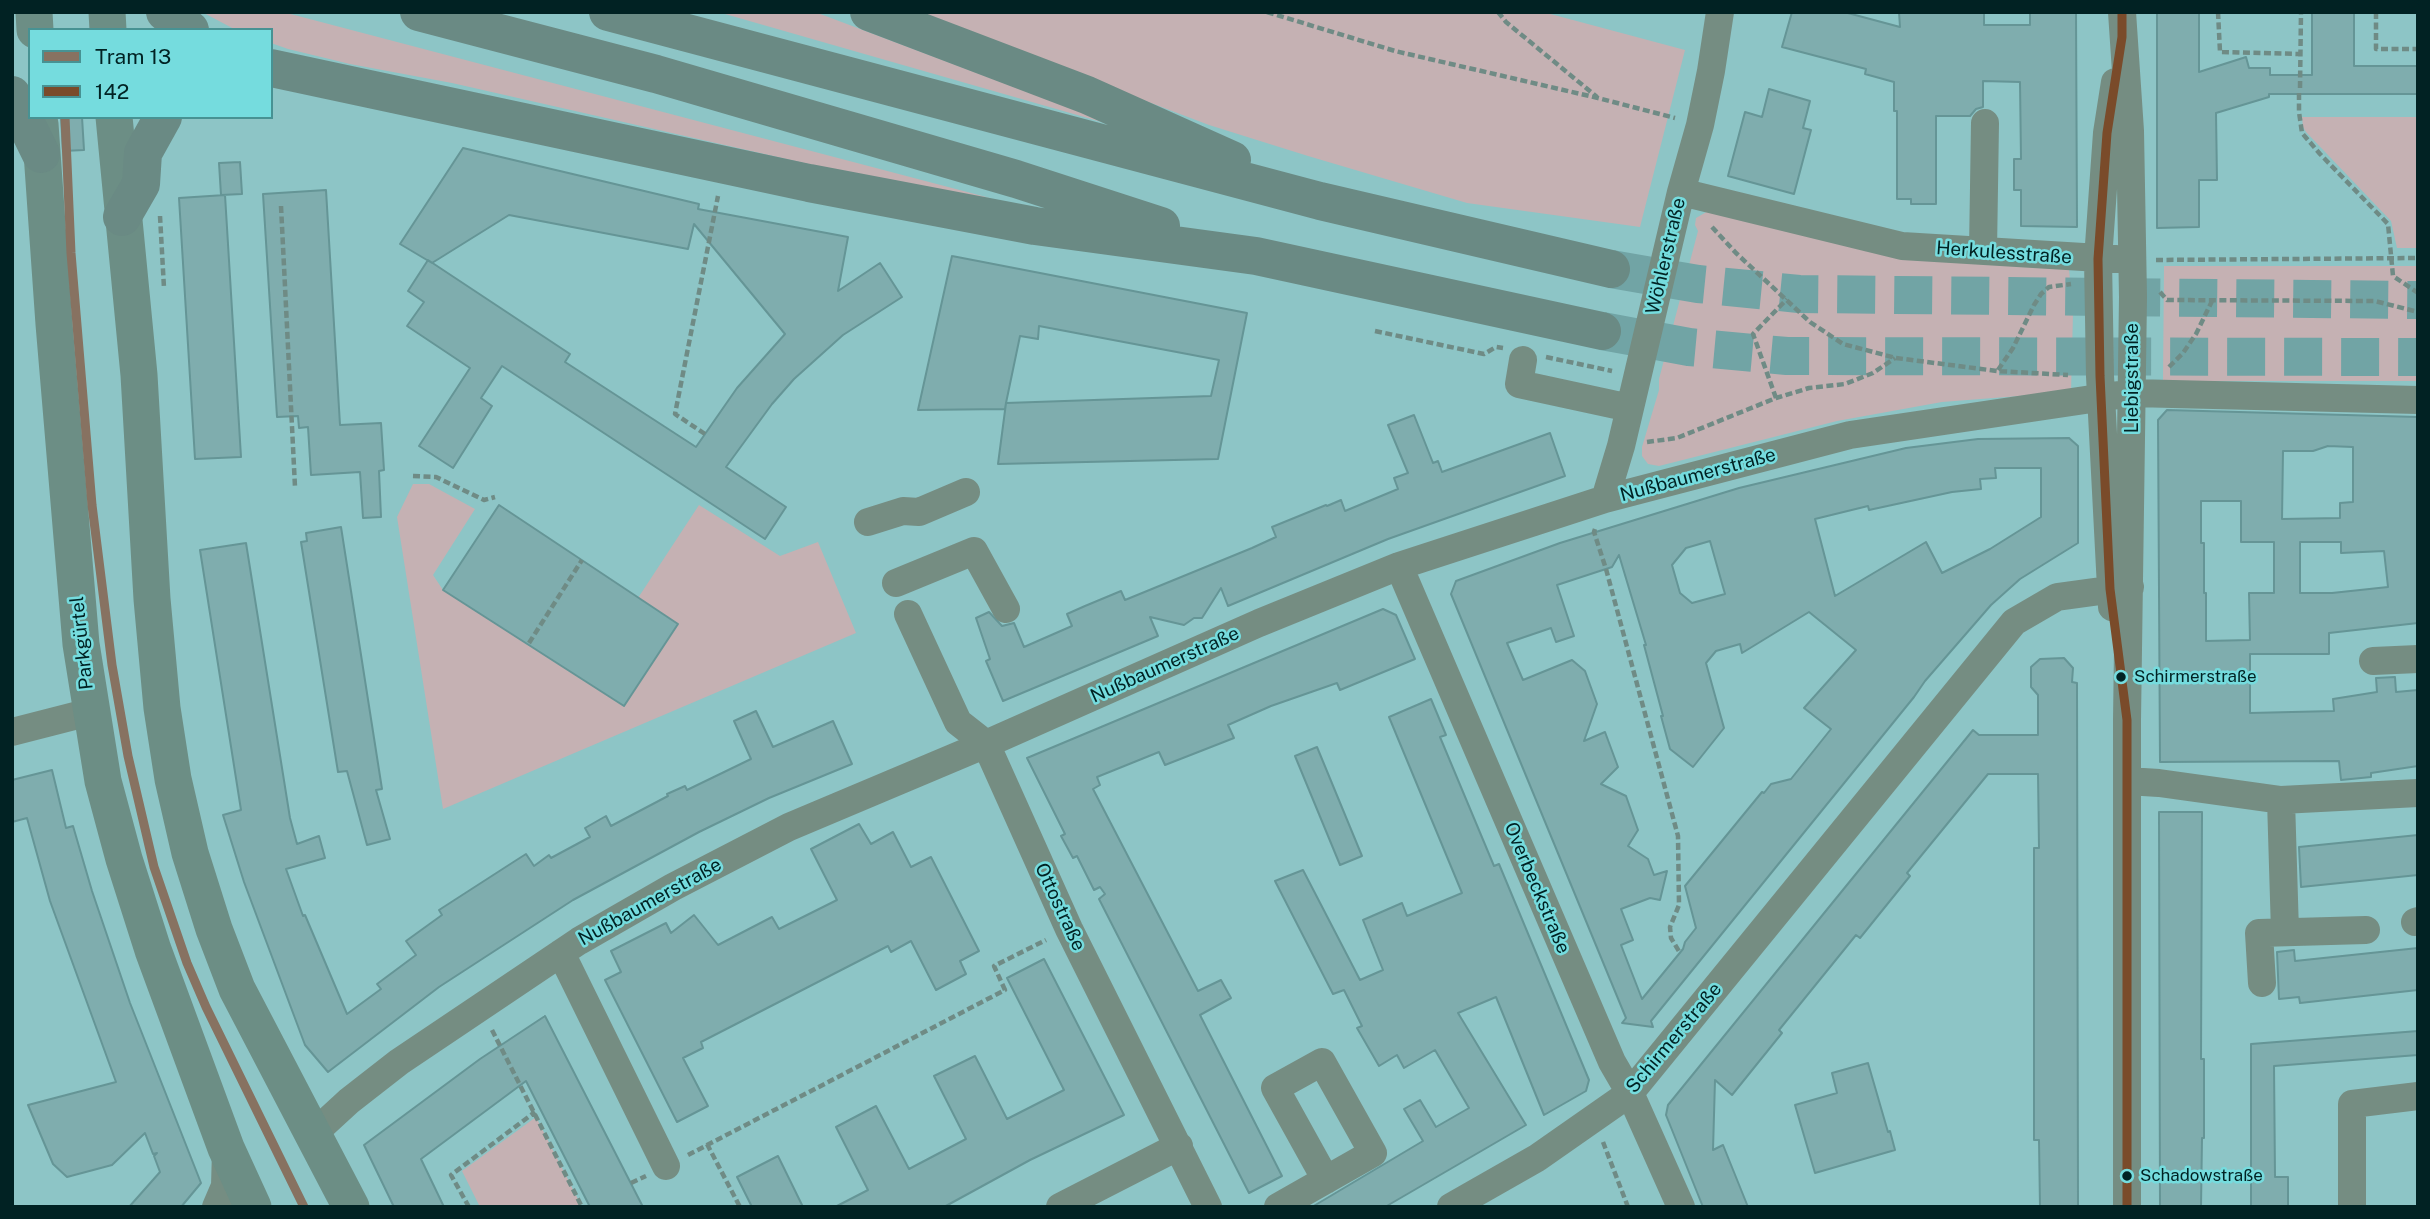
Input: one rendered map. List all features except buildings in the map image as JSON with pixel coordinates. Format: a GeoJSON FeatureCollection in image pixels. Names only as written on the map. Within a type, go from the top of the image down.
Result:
{"type":"FeatureCollection","features":[{"type":"Feature","properties":{"kind":"highway"},"geometry":{"type":"LineString","coordinates":[[165,12],[187,28]]}},
{"type":"Feature","properties":{"kind":"highway"},"geometry":{"type":"LineString","coordinates":[[419,12],[656,75],[1016,178],[1256,256]]}},
{"type":"Feature","properties":{"kind":"highway"},"geometry":{"type":"LineString","coordinates":[[608,12],[1320,201],[1611,269]]}},
{"type":"Feature","properties":{"kind":"highway"},"geometry":{"type":"LineString","coordinates":[[869,12],[1087,95],[1320,201]]}},
{"type":"Feature","properties":{"kind":"highway"},"geometry":{"type":"LineString","coordinates":[[273,68],[795,180],[1035,226],[1256,256],[1602,331]]}},
{"type":"Feature","properties":{"kind":"highway"},"geometry":{"type":"LineString","coordinates":[[12,95],[28,118]]}},
{"type":"Feature","properties":{"kind":"highway"},"geometry":{"type":"LineString","coordinates":[[29,119],[41,136]]}},
{"type":"Feature","properties":{"kind":"highway"},"geometry":{"type":"LineString","coordinates":[[122,217],[141,184],[143,153],[162,119]]}},
{"type":"Feature","properties":{"kind":"main road"},"geometry":{"type":"LineString","coordinates":[[114,119],[139,376],[152,599],[162,708],[173,779],[190,853],[214,929],[237,989],[351,1207]]}},
{"type":"Feature","properties":{"kind":"main road","name":"Parkgürtel"},"geometry":{"type":"LineString","coordinates":[[41,136],[80,631],[90,712],[103,781],[124,859],[162,974],[226,1149],[253,1207]]}},
{"type":"Feature","properties":{"kind":"street","name":"Wöhlerstraße"},"geometry":{"type":"LineString","coordinates":[[1605,499],[1621,446],[1681,192],[1700,125],[1712,71],[1720,12]]}},
{"type":"Feature","properties":{"kind":"street","name":"Liebigstraße"},"geometry":{"type":"LineString","coordinates":[[2120,588],[2132,384],[2130,131],[2122,24]]}},
{"type":"Feature","properties":{"kind":"street","name":"Liebigstraße"},"geometry":{"type":"LineString","coordinates":[[2122,24],[2106,133],[2099,271],[2101,387],[2120,588],[2127,720],[2127,1207]]}},
{"type":"Feature","properties":{"kind":"street"},"geometry":{"type":"LineString","coordinates":[[1983,251],[1985,123]]}},
{"type":"Feature","properties":{"kind":"street","name":"Herkulesstraße"},"geometry":{"type":"LineString","coordinates":[[1681,192],[1902,246],[1983,251],[2099,271],[2132,270]]}},
{"type":"Feature","properties":{"kind":"street"},"geometry":{"type":"LineString","coordinates":[[1523,355],[1519,384],[1630,408]]}},
{"type":"Feature","properties":{"kind":"street"},"geometry":{"type":"LineString","coordinates":[[2101,387],[2132,384],[2418,400]]}},
{"type":"Feature","properties":{"kind":"street","name":"Nußbaumerstraße"},"geometry":{"type":"LineString","coordinates":[[312,1135],[349,1101],[399,1062],[579,941],[673,887],[789,827],[986,744],[1259,623],[1399,566],[1605,499],[1850,435],[2101,387]]}},
{"type":"Feature","properties":{"kind":"street"},"geometry":{"type":"LineString","coordinates":[[868,522],[903,512],[919,512],[966,492]]}},
{"type":"Feature","properties":{"kind":"street"},"geometry":{"type":"LineString","coordinates":[[896,583],[974,551],[1006,609]]}},
{"type":"Feature","properties":{"kind":"street","name":"Overbeckstraße"},"geometry":{"type":"LineString","coordinates":[[1399,566],[1612,1062],[1630,1093],[1681,1207]]}},
{"type":"Feature","properties":{"kind":"street","name":"Schirmerstraße"},"geometry":{"type":"LineString","coordinates":[[1451,1207],[1536,1158],[1630,1093],[2014,622],[2057,597],[2120,588]]}},
{"type":"Feature","properties":{"kind":"street","name":"Ottostraße"},"geometry":{"type":"LineString","coordinates":[[908,614],[958,722],[986,744],[1069,929],[1208,1207]]}},
{"type":"Feature","properties":{"kind":"street"},"geometry":{"type":"LineString","coordinates":[[2373,661],[2418,659]]}},
{"type":"Feature","properties":{"kind":"street"},"geometry":{"type":"LineString","coordinates":[[12,732],[90,712]]}},
{"type":"Feature","properties":{"kind":"street"},"geometry":{"type":"LineString","coordinates":[[2127,782],[2160,783],[2281,800],[2418,793]]}},
{"type":"Feature","properties":{"kind":"street"},"geometry":{"type":"LineString","coordinates":[[2281,800],[2286,932]]}},
{"type":"Feature","properties":{"kind":"street"},"geometry":{"type":"LineString","coordinates":[[2262,983],[2259,933],[2366,930]]}},
{"type":"Feature","properties":{"kind":"street"},"geometry":{"type":"LineString","coordinates":[[561,953],[666,1166]]}},
{"type":"Feature","properties":{"kind":"street"},"geometry":{"type":"LineString","coordinates":[[2352,1207],[2353,1104],[2418,1096]]}},
{"type":"Feature","properties":{"kind":"street"},"geometry":{"type":"LineString","coordinates":[[1059,1207],[1179,1146]]}},
{"type":"Feature","properties":{"kind":"street"},"geometry":{"type":"LineString","coordinates":[[216,1207],[226,1186],[226,1149]]}},
{"type":"Feature","properties":{"kind":"street"},"geometry":{"type":"LineString","coordinates":[[1278,1207],[1326,1180]]}},
{"type":"Feature","properties":{"kind":"path"},"geometry":{"type":"LineString","coordinates":[[1267,12],[1395,51],[1598,98],[1700,125]]}},
{"type":"Feature","properties":{"kind":"path"},"geometry":{"type":"LineString","coordinates":[[1498,12],[1506,22],[1598,98]]}},
{"type":"Feature","properties":{"kind":"path"},"geometry":{"type":"LineString","coordinates":[[2218,12],[2220,52],[2300,54]]}},
{"type":"Feature","properties":{"kind":"path"},"geometry":{"type":"LineString","coordinates":[[2301,12],[2299,112],[2302,133],[2388,224],[2393,276],[2418,293]]}},
{"type":"Feature","properties":{"kind":"path"},"geometry":{"type":"LineString","coordinates":[[2376,12],[2376,49],[2418,48]]}},
{"type":"Feature","properties":{"kind":"path"},"geometry":{"type":"LineString","coordinates":[[1681,192],[1736,254],[1810,322],[1843,344],[1896,358],[2101,387]]}},
{"type":"Feature","properties":{"kind":"path"},"geometry":{"type":"LineString","coordinates":[[705,434],[675,414],[718,196]]}},
{"type":"Feature","properties":{"kind":"path"},"geometry":{"type":"LineString","coordinates":[[281,206],[295,487]]}},
{"type":"Feature","properties":{"kind":"path"},"geometry":{"type":"LineString","coordinates":[[160,209],[164,291]]}},
{"type":"Feature","properties":{"kind":"path"},"geometry":{"type":"LineString","coordinates":[[2132,270],[2418,258]]}},
{"type":"Feature","properties":{"kind":"path"},"geometry":{"type":"LineString","coordinates":[[2132,270],[2152,283],[2167,300],[2375,301],[2418,312]]}},
{"type":"Feature","properties":{"kind":"path"},"geometry":{"type":"LineString","coordinates":[[1997,371],[2014,348],[2034,305],[2049,287],[2099,271]]}},
{"type":"Feature","properties":{"kind":"path"},"geometry":{"type":"LineString","coordinates":[[1776,398],[1754,334],[1787,299]]}},
{"type":"Feature","properties":{"kind":"path"},"geometry":{"type":"LineString","coordinates":[[2132,384],[2166,370],[2183,354],[2212,301]]}},
{"type":"Feature","properties":{"kind":"path"},"geometry":{"type":"LineString","coordinates":[[1375,331],[1484,354],[1496,347],[1523,355],[1638,376]]}},
{"type":"Feature","properties":{"kind":"path"},"geometry":{"type":"LineString","coordinates":[[1621,446],[1677,438],[1776,398],[1809,388],[1845,384],[1873,373],[1896,358]]}},
{"type":"Feature","properties":{"kind":"path"},"geometry":{"type":"LineString","coordinates":[[413,476],[436,477],[484,500],[495,497]]}},
{"type":"Feature","properties":{"kind":"path"},"geometry":{"type":"LineString","coordinates":[[1605,499],[1594,533],[1678,836],[1679,905],[1671,927],[1671,938],[1680,953]]}},
{"type":"Feature","properties":{"kind":"path"},"geometry":{"type":"LineString","coordinates":[[529,643],[582,560]]}},
{"type":"Feature","properties":{"kind":"path"},"geometry":{"type":"LineString","coordinates":[[631,1183],[1005,990],[994,965],[1069,929]]}},
{"type":"Feature","properties":{"kind":"path"},"geometry":{"type":"LineString","coordinates":[[481,1008],[581,1206]]}},
{"type":"Feature","properties":{"kind":"path"},"geometry":{"type":"LineString","coordinates":[[469,1207],[451,1175],[534,1112]]}},
{"type":"Feature","properties":{"kind":"path"},"geometry":{"type":"LineString","coordinates":[[707,1144],[740,1207]]}},
{"type":"Feature","properties":{"kind":"path"},"geometry":{"type":"LineString","coordinates":[[1605,1147],[1628,1207]]}},
{"type":"Feature","properties":{"kind":"shaded area"},"geometry":{"type":"Polygon","coordinates":[[[202,12],[283,12],[990,198],[905,186],[452,83],[350,64],[273,44],[273,28],[232,28],[202,12]]]}},
{"type":"Feature","properties":{"kind":"shaded area"},"geometry":{"type":"Polygon","coordinates":[[[718,12],[815,12],[1126,129],[718,12]]]}},
{"type":"Feature","properties":{"kind":"shaded area"},"geometry":{"type":"Polygon","coordinates":[[[911,12],[1543,12],[1685,50],[1640,227],[1467,203],[1209,125],[911,12]]]}},
{"type":"Feature","properties":{"kind":"shaded area"},"geometry":{"type":"Polygon","coordinates":[[[2302,117],[2418,117],[2418,248],[2397,248],[2391,221],[2306,132],[2302,117]]]}},
{"type":"Feature","properties":{"kind":"shaded area"},"geometry":{"type":"Polygon","coordinates":[[[1708,211],[2069,269],[2073,313],[2071,392],[1942,402],[1837,421],[1659,466],[1648,464],[1642,456],[1642,447],[1659,390],[1659,379],[1698,231],[1696,218],[1708,211]]]}},
{"type":"Feature","properties":{"kind":"shaded area"},"geometry":{"type":"Polygon","coordinates":[[[2164,266],[2418,266],[2418,381],[2163,381],[2164,266]]]}},
{"type":"Feature","properties":{"kind":"shaded area"},"geometry":{"type":"Polygon","coordinates":[[[413,484],[429,484],[475,509],[433,575],[443,590],[624,706],[678,624],[638,598],[699,505],[780,556],[818,542],[856,633],[443,809],[397,517],[413,484]]]}},
{"type":"Feature","properties":{"kind":"shaded area"},"geometry":{"type":"Polygon","coordinates":[[[536,1117],[582,1207],[480,1207],[462,1171],[536,1117]]]}},
{"type":"Feature","properties":{"kind":"tunnel"},"geometry":{"type":"LineString","coordinates":[[1611,269],[1698,284],[1799,294],[2418,300]]}},
{"type":"Feature","properties":{"kind":"tunnel"},"geometry":{"type":"LineString","coordinates":[[1602,331],[1689,347],[1787,356],[2418,357]]}},
{"type":"Feature","properties":{"kind":"tram line","name":"13"},"geometry":{"type":"LineString","coordinates":[[65,119],[71,253],[92,505],[112,665],[128,756],[154,867],[187,963],[304,1207]]}},
{"type":"Feature","properties":{"kind":"transit line","name":"142"},"geometry":{"type":"LineString","coordinates":[[2122,12],[2122,37],[2107,133],[2098,259],[2100,376],[2110,589],[2127,720],[2127,1207]]}},
{"type":"Feature","properties":{"kind":"place","name":"Schirmerstraße"},"geometry":{"type":"Point","coordinates":[2121,677]}},
{"type":"Feature","properties":{"kind":"place","name":"Schadowstraße"},"geometry":{"type":"Point","coordinates":[2127,1176]}}]}
